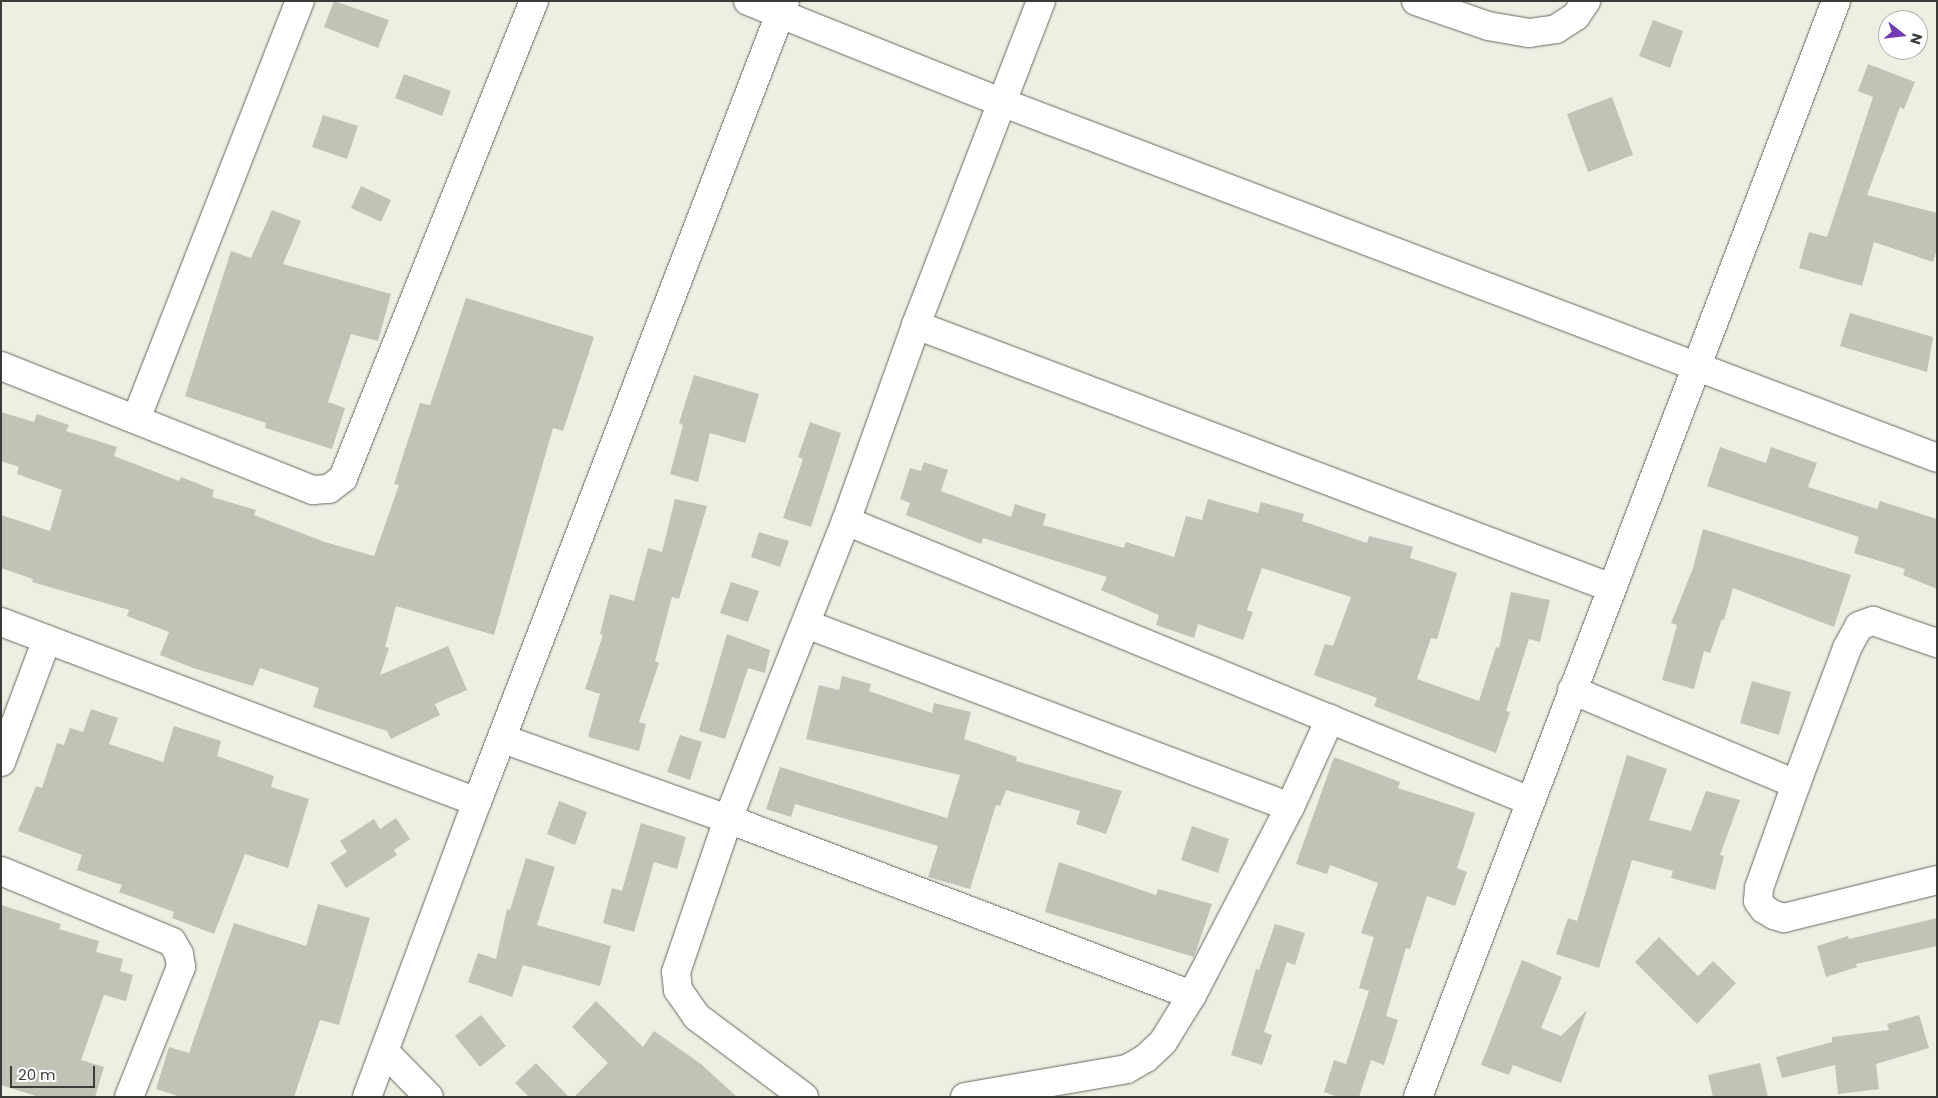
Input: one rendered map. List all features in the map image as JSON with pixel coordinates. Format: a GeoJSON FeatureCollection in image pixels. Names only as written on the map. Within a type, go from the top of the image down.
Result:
{"type":"FeatureCollection","features":[{"type":"Feature","properties":{"kind":"street"},"geometry":{"type":"LineString","coordinates":[[136,419],[300,1]]}},
{"type":"Feature","properties":{"kind":"street"},"geometry":{"type":"LineString","coordinates":[[1,366],[313,490],[329,489],[343,478],[534,1]]}},
{"type":"Feature","properties":{"kind":"street"},"geometry":{"type":"LineString","coordinates":[[748,1],[783,7],[1001,102],[1937,458]]}},
{"type":"Feature","properties":{"kind":"street"},"geometry":{"type":"LineString","coordinates":[[804,1097],[697,1017],[678,990],[676,972],[728,819],[846,521],[916,325],[1041,1]]}},
{"type":"Feature","properties":{"kind":"street"},"geometry":{"type":"LineString","coordinates":[[1416,1],[1488,26],[1529,33],[1556,29],[1576,16],[1586,1]]}},
{"type":"Feature","properties":{"kind":"street"},"geometry":{"type":"LineString","coordinates":[[1418,1097],[1695,366],[1836,1]]}},
{"type":"Feature","properties":{"kind":"street"},"geometry":{"type":"LineString","coordinates":[[367,1097],[477,802],[503,739],[783,7]]}},
{"type":"Feature","properties":{"kind":"street"},"geometry":{"type":"LineString","coordinates":[[916,325],[1612,588]]}},
{"type":"Feature","properties":{"kind":"street"},"geometry":{"type":"LineString","coordinates":[[846,521],[1530,801]]}},
{"type":"Feature","properties":{"kind":"street"},"geometry":{"type":"LineString","coordinates":[[1937,643],[1873,621],[1859,626],[1847,648],[1796,784],[1759,888],[1758,900],[1764,909],[1784,918],[1937,880]]}},
{"type":"Feature","properties":{"kind":"street"},"geometry":{"type":"LineString","coordinates":[[1,622],[477,802]]}},
{"type":"Feature","properties":{"kind":"street"},"geometry":{"type":"LineString","coordinates":[[806,624],[1290,807]]}},
{"type":"Feature","properties":{"kind":"street"},"geometry":{"type":"LineString","coordinates":[[1,762],[48,639]]}},
{"type":"Feature","properties":{"kind":"street"},"geometry":{"type":"LineString","coordinates":[[1572,690],[1796,784]]}},
{"type":"Feature","properties":{"kind":"street"},"geometry":{"type":"LineString","coordinates":[[965,1097],[1127,1069],[1146,1058],[1163,1042],[1192,995],[1290,807],[1330,719]]}},
{"type":"Feature","properties":{"kind":"street"},"geometry":{"type":"LineString","coordinates":[[503,739],[728,819],[1192,995]]}},
{"type":"Feature","properties":{"kind":"street"},"geometry":{"type":"LineString","coordinates":[[1,871],[172,942],[179,954],[181,967],[129,1097]]}},
{"type":"Feature","properties":{"kind":"street"},"geometry":{"type":"LineString","coordinates":[[384,1051],[429,1097]]}},
{"type":"Feature","properties":{"kind":"building"},"geometry":{"type":"Polygon","coordinates":[[[334,1],[389,20],[378,48],[324,27],[334,1]]]}},
{"type":"Feature","properties":{"kind":"building"},"geometry":{"type":"Polygon","coordinates":[[[1653,20],[1683,31],[1670,68],[1639,56],[1653,20]]]}},
{"type":"Feature","properties":{"kind":"building"},"geometry":{"type":"Polygon","coordinates":[[[1868,64],[1915,82],[1904,109],[1900,107],[1867,195],[1937,213],[1937,249],[1933,262],[1874,242],[1862,286],[1799,268],[1809,232],[1827,237],[1873,97],[1858,91],[1868,64]]]}},
{"type":"Feature","properties":{"kind":"building"},"geometry":{"type":"Polygon","coordinates":[[[404,74],[451,91],[442,116],[395,98],[404,74]]]}},
{"type":"Feature","properties":{"kind":"building"},"geometry":{"type":"Polygon","coordinates":[[[1612,97],[1633,155],[1588,172],[1567,114],[1612,97]]]}},
{"type":"Feature","properties":{"kind":"building"},"geometry":{"type":"Polygon","coordinates":[[[323,115],[358,126],[347,159],[312,147],[323,115]]]}},
{"type":"Feature","properties":{"kind":"building"},"geometry":{"type":"Polygon","coordinates":[[[361,186],[391,200],[381,222],[351,208],[361,186]]]}},
{"type":"Feature","properties":{"kind":"building"},"geometry":{"type":"Polygon","coordinates":[[[272,210],[301,221],[283,264],[391,294],[378,341],[351,334],[328,402],[345,408],[332,449],[265,428],[266,423],[185,396],[231,251],[251,258],[272,210]]]}},
{"type":"Feature","properties":{"kind":"building"},"geometry":{"type":"Polygon","coordinates":[[[466,298],[594,337],[563,431],[553,428],[494,635],[396,606],[385,647],[389,648],[380,675],[448,646],[467,690],[435,704],[440,715],[391,739],[387,731],[313,707],[319,688],[260,668],[253,686],[193,668],[160,655],[169,632],[127,616],[129,610],[32,582],[33,579],[1,568],[1,515],[50,531],[62,490],[17,474],[19,467],[1,461],[1,412],[34,422],[37,414],[69,425],[66,431],[117,447],[114,456],[179,481],[181,477],[214,490],[212,497],[256,510],[254,515],[325,542],[374,556],[399,485],[394,484],[420,403],[430,405],[466,298]]]}},
{"type":"Feature","properties":{"kind":"building"},"geometry":{"type":"Polygon","coordinates":[[[1850,313],[1933,337],[1927,372],[1840,346],[1850,313]]]}},
{"type":"Feature","properties":{"kind":"building"},"geometry":{"type":"Polygon","coordinates":[[[694,375],[759,394],[745,443],[710,433],[698,482],[670,474],[683,425],[679,423],[694,375]]]}},
{"type":"Feature","properties":{"kind":"building"},"geometry":{"type":"Polygon","coordinates":[[[810,422],[841,433],[811,527],[783,518],[803,459],[798,457],[810,422]]]}},
{"type":"Feature","properties":{"kind":"building"},"geometry":{"type":"Polygon","coordinates":[[[1720,447],[1766,463],[1771,447],[1817,463],[1808,487],[1877,509],[1880,501],[1937,519],[1937,589],[1903,575],[1905,569],[1854,553],[1859,537],[1707,486],[1720,447]]]}},
{"type":"Feature","properties":{"kind":"building"},"geometry":{"type":"Polygon","coordinates":[[[924,462],[948,470],[941,491],[1011,517],[1015,504],[1046,514],[1043,525],[1124,548],[1126,542],[1174,557],[1186,516],[1202,520],[1208,499],[1258,513],[1261,502],[1304,514],[1302,521],[1367,543],[1369,536],[1413,547],[1410,558],[1457,573],[1437,639],[1431,638],[1417,679],[1479,701],[1496,647],[1499,648],[1511,592],[1550,600],[1540,642],[1529,639],[1506,711],[1510,712],[1496,753],[1374,706],[1377,698],[1314,675],[1325,644],[1333,646],[1351,597],[1262,568],[1247,610],[1253,612],[1243,640],[1198,624],[1194,638],[1156,625],[1159,615],[1101,590],[1107,577],[983,538],[981,544],[906,515],[910,503],[900,499],[910,468],[921,471],[924,462]]]}},
{"type":"Feature","properties":{"kind":"building"},"geometry":{"type":"Polygon","coordinates":[[[675,499],[707,506],[679,599],[672,597],[655,661],[659,663],[639,722],[646,724],[639,751],[588,737],[600,694],[585,689],[603,635],[600,634],[610,594],[634,601],[648,548],[662,552],[675,499]]]}},
{"type":"Feature","properties":{"kind":"building"},"geometry":{"type":"Polygon","coordinates":[[[1703,529],[1851,575],[1834,627],[1733,588],[1724,620],[1722,619],[1710,653],[1704,651],[1694,689],[1662,680],[1677,625],[1671,623],[1693,568],[1703,529]]]}},
{"type":"Feature","properties":{"kind":"building"},"geometry":{"type":"Polygon","coordinates":[[[759,532],[789,541],[780,567],[751,557],[759,532]]]}},
{"type":"Feature","properties":{"kind":"building"},"geometry":{"type":"Polygon","coordinates":[[[731,582],[759,591],[748,622],[720,613],[731,582]]]}},
{"type":"Feature","properties":{"kind":"building"},"geometry":{"type":"Polygon","coordinates":[[[727,634],[770,650],[765,673],[748,668],[725,739],[699,731],[727,634]]]}},
{"type":"Feature","properties":{"kind":"building"},"geometry":{"type":"Polygon","coordinates":[[[842,676],[871,684],[869,691],[932,713],[934,703],[971,712],[964,739],[1017,757],[1016,761],[1122,791],[1106,834],[1076,824],[1080,811],[1006,790],[1000,806],[996,805],[970,889],[928,877],[938,846],[795,804],[791,817],[766,809],[780,767],[947,818],[960,775],[806,739],[819,685],[839,690],[842,676]]]}},
{"type":"Feature","properties":{"kind":"building"},"geometry":{"type":"Polygon","coordinates":[[[1752,681],[1791,692],[1779,735],[1740,723],[1752,681]]]}},
{"type":"Feature","properties":{"kind":"building"},"geometry":{"type":"Polygon","coordinates":[[[91,709],[118,718],[109,744],[163,762],[174,726],[221,741],[217,756],[274,776],[271,787],[309,799],[288,868],[245,854],[214,934],[172,918],[174,912],[119,892],[122,885],[77,870],[82,855],[18,831],[36,786],[42,788],[57,743],[64,745],[70,728],[83,732],[91,709]]]}},
{"type":"Feature","properties":{"kind":"building"},"geometry":{"type":"Polygon","coordinates":[[[680,735],[702,742],[690,780],[667,772],[680,735]]]}},
{"type":"Feature","properties":{"kind":"building"},"geometry":{"type":"Polygon","coordinates":[[[1627,755],[1667,769],[1649,820],[1691,831],[1706,791],[1740,800],[1720,855],[1724,856],[1715,890],[1671,878],[1673,871],[1632,860],[1599,968],[1556,954],[1568,918],[1577,921],[1627,755]]]}},
{"type":"Feature","properties":{"kind":"building"},"geometry":{"type":"Polygon","coordinates":[[[1334,757],[1400,782],[1398,788],[1475,813],[1457,868],[1467,872],[1455,906],[1427,896],[1410,949],[1406,948],[1386,1016],[1398,1020],[1384,1065],[1371,1060],[1359,1097],[1338,1097],[1324,1092],[1334,1060],[1346,1064],[1369,991],[1359,988],[1374,937],[1361,933],[1378,883],[1330,865],[1327,874],[1296,864],[1334,757]]]}},
{"type":"Feature","properties":{"kind":"building"},"geometry":{"type":"Polygon","coordinates":[[[559,801],[587,812],[575,845],[547,834],[559,801]]]}},
{"type":"Feature","properties":{"kind":"building"},"geometry":{"type":"Polygon","coordinates":[[[396,818],[410,839],[394,850],[397,855],[346,888],[330,863],[347,852],[340,841],[374,819],[380,829],[396,818]]]}},
{"type":"Feature","properties":{"kind":"building"},"geometry":{"type":"Polygon","coordinates":[[[641,823],[686,837],[677,869],[654,862],[634,932],[603,923],[612,888],[622,891],[641,823]]]}},
{"type":"Feature","properties":{"kind":"building"},"geometry":{"type":"Polygon","coordinates":[[[1192,826],[1229,839],[1218,873],[1181,860],[1192,826]]]}},
{"type":"Feature","properties":{"kind":"building"},"geometry":{"type":"Polygon","coordinates":[[[526,858],[555,867],[537,925],[611,946],[600,986],[523,965],[512,997],[468,982],[478,953],[496,959],[507,909],[510,910],[526,858]]]}},
{"type":"Feature","properties":{"kind":"building"},"geometry":{"type":"Polygon","coordinates":[[[1059,862],[1156,895],[1158,889],[1212,904],[1194,957],[1045,912],[1059,862]]]}},
{"type":"Feature","properties":{"kind":"building"},"geometry":{"type":"Polygon","coordinates":[[[318,904],[370,918],[339,1025],[320,1020],[294,1097],[181,1097],[156,1089],[169,1047],[189,1053],[234,923],[306,946],[318,904]]]}},
{"type":"Feature","properties":{"kind":"building"},"geometry":{"type":"Polygon","coordinates":[[[1,905],[61,924],[59,929],[99,941],[96,952],[123,959],[120,971],[133,975],[126,1001],[104,995],[81,1060],[104,1067],[95,1097],[39,1097],[1,1085],[1,905]]]}},
{"type":"Feature","properties":{"kind":"building"},"geometry":{"type":"Polygon","coordinates":[[[1937,918],[1937,946],[1856,964],[1857,967],[1826,977],[1817,946],[1848,936],[1849,939],[1937,918]]]}},
{"type":"Feature","properties":{"kind":"building"},"geometry":{"type":"Polygon","coordinates":[[[1275,924],[1305,933],[1295,965],[1287,962],[1264,1032],[1272,1035],[1262,1065],[1231,1055],[1256,969],[1259,970],[1275,924]]]}},
{"type":"Feature","properties":{"kind":"building"},"geometry":{"type":"Polygon","coordinates":[[[1659,937],[1698,976],[1713,961],[1736,983],[1697,1024],[1635,962],[1659,937]]]}},
{"type":"Feature","properties":{"kind":"building"},"geometry":{"type":"Polygon","coordinates":[[[1522,960],[1562,977],[1541,1028],[1561,1036],[1587,1010],[1561,1083],[1513,1065],[1509,1075],[1481,1065],[1522,960]]]}},
{"type":"Feature","properties":{"kind":"building"},"geometry":{"type":"Polygon","coordinates":[[[596,1001],[643,1047],[654,1031],[701,1064],[737,1097],[574,1097],[608,1063],[572,1027],[596,1001]]]}},
{"type":"Feature","properties":{"kind":"building"},"geometry":{"type":"Polygon","coordinates":[[[481,1015],[506,1046],[480,1067],[455,1036],[481,1015]]]}},
{"type":"Feature","properties":{"kind":"building"},"geometry":{"type":"Polygon","coordinates":[[[1919,1015],[1929,1048],[1876,1064],[1879,1089],[1838,1094],[1835,1065],[1782,1078],[1776,1057],[1832,1042],[1832,1037],[1889,1030],[1887,1024],[1919,1015]]]}},
{"type":"Feature","properties":{"kind":"building"},"geometry":{"type":"Polygon","coordinates":[[[536,1063],[569,1097],[529,1097],[515,1083],[536,1063]]]}},
{"type":"Feature","properties":{"kind":"building"},"geometry":{"type":"Polygon","coordinates":[[[1760,1063],[1768,1097],[1713,1097],[1708,1075],[1760,1063]]]}}]}
